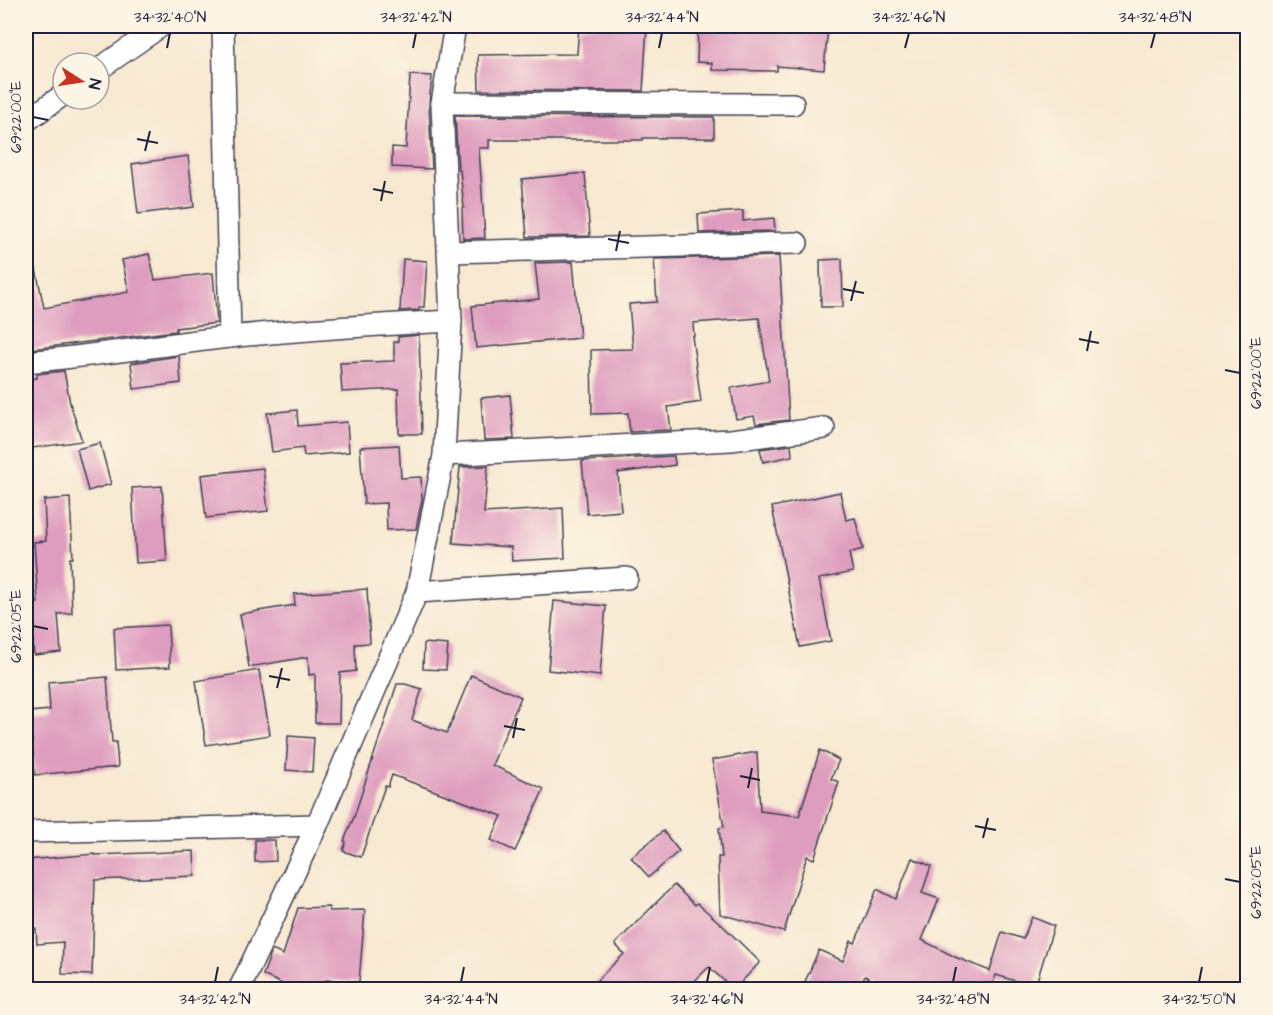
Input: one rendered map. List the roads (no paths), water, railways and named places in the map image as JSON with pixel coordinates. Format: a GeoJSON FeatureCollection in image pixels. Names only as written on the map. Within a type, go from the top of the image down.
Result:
{"type":"FeatureCollection","features":[{"type":"Feature","properties":{"kind":"street"},"geometry":{"type":"LineString","coordinates":[[111,61],[161,26]]}},
{"type":"Feature","properties":{"kind":"street"},"geometry":{"type":"LineString","coordinates":[[223,26],[230,337]]}},
{"type":"Feature","properties":{"kind":"street"},"geometry":{"type":"LineString","coordinates":[[239,990],[317,825],[417,592],[444,455],[451,321],[442,104],[455,26]]}},
{"type":"Feature","properties":{"kind":"street"},"geometry":{"type":"LineString","coordinates":[[26,122],[51,104]]}},
{"type":"Feature","properties":{"kind":"street"},"geometry":{"type":"LineString","coordinates":[[442,104],[793,104]]}},
{"type":"Feature","properties":{"kind":"street"},"geometry":{"type":"LineString","coordinates":[[449,252],[797,243]]}},
{"type":"Feature","properties":{"kind":"street"},"geometry":{"type":"LineString","coordinates":[[26,362],[230,337],[451,321]]}},
{"type":"Feature","properties":{"kind":"street"},"geometry":{"type":"LineString","coordinates":[[444,455],[731,440],[824,428]]}},
{"type":"Feature","properties":{"kind":"street"},"geometry":{"type":"LineString","coordinates":[[417,592],[627,578]]}},
{"type":"Feature","properties":{"kind":"street"},"geometry":{"type":"LineString","coordinates":[[26,832],[317,825]]}}]}
